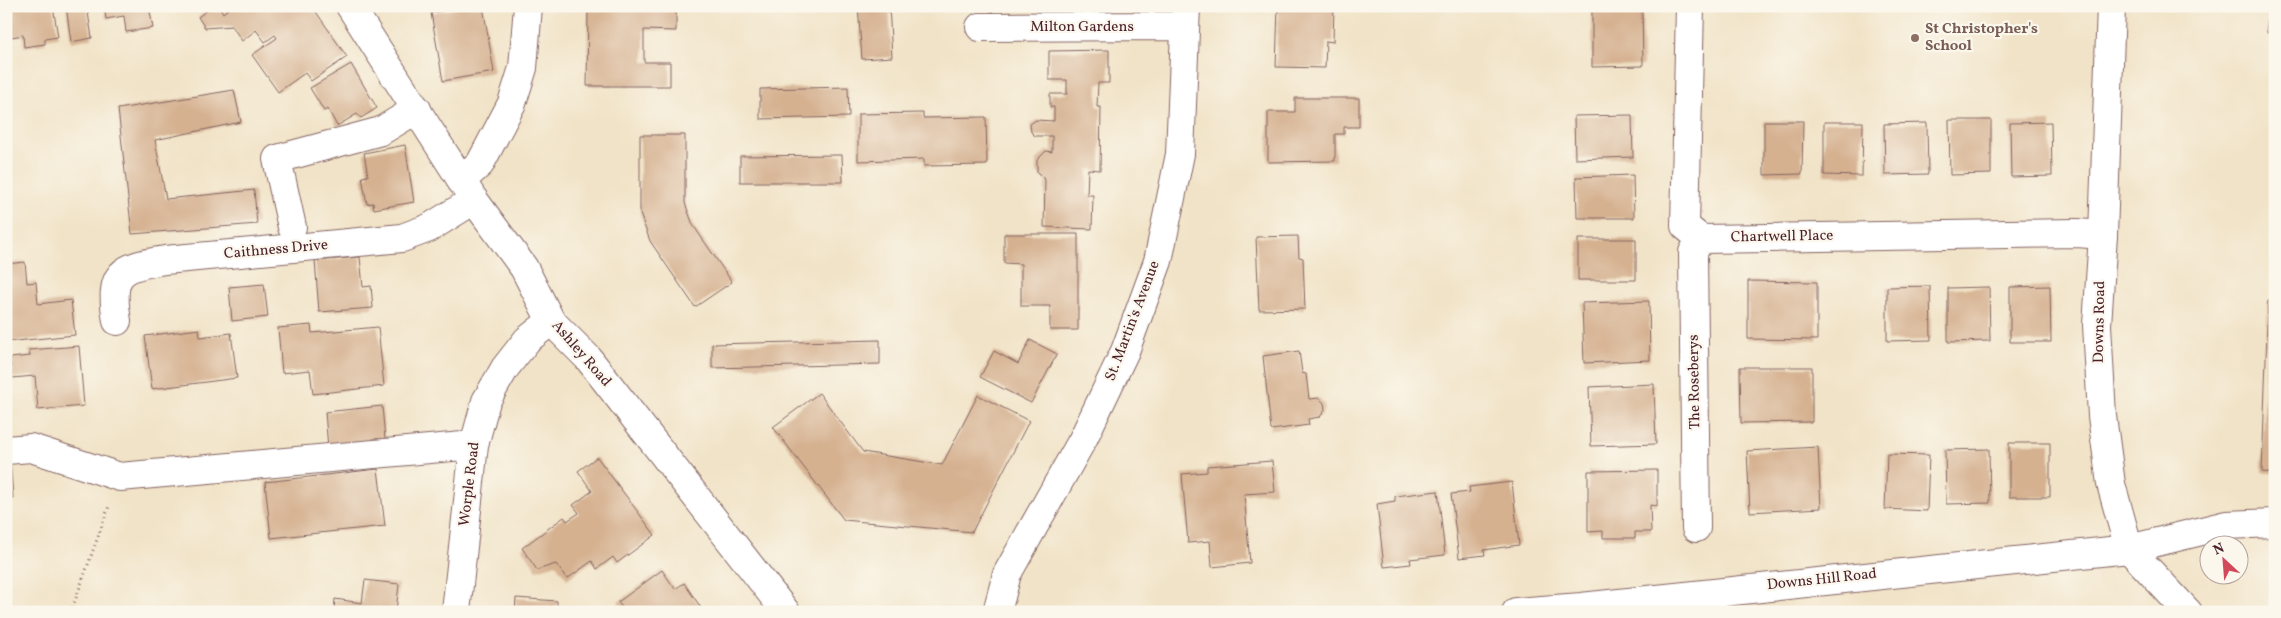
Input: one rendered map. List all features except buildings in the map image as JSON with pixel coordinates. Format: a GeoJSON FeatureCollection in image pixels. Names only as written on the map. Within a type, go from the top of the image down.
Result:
{"type":"FeatureCollection","features":[{"type":"Feature","properties":{"kind":"street","name":"Ashley Road"},"geometry":{"type":"LineString","coordinates":[[350,6],[468,190],[524,268],[551,321],[588,358],[786,612]]}},
{"type":"Feature","properties":{"kind":"street"},"geometry":{"type":"LineString","coordinates":[[468,190],[512,103],[523,68],[528,6]]}},
{"type":"Feature","properties":{"kind":"street"},"geometry":{"type":"LineString","coordinates":[[1690,6],[1685,226],[1701,239]]}},
{"type":"Feature","properties":{"kind":"street","name":"Downs Road"},"geometry":{"type":"LineString","coordinates":[[2111,6],[2103,235],[2097,325],[2102,416],[2111,484],[2129,549],[2188,612]]}},
{"type":"Feature","properties":{"kind":"street","name":"Milton Gardens"},"geometry":{"type":"LineString","coordinates":[[980,27],[1186,16]]}},
{"type":"Feature","properties":{"kind":"street","name":"St. Martin's Avenue"},"geometry":{"type":"LineString","coordinates":[[997,612],[1008,574],[1082,439],[1125,351],[1158,261],[1180,154],[1186,16]]}},
{"type":"Feature","properties":{"kind":"street"},"geometry":{"type":"LineString","coordinates":[[292,227],[277,159],[381,131],[417,109]]}},
{"type":"Feature","properties":{"kind":"street","name":"Caithness Drive"},"geometry":{"type":"LineString","coordinates":[[117,320],[113,295],[122,272],[135,265],[165,260],[402,238],[430,228],[468,190]]}},
{"type":"Feature","properties":{"kind":"street","name":"Chartwell Place"},"geometry":{"type":"LineString","coordinates":[[1701,239],[2077,232],[2103,235]]}},
{"type":"Feature","properties":{"kind":"street","name":"The Roseberys"},"geometry":{"type":"LineString","coordinates":[[1696,528],[1693,252],[1701,239]]}},
{"type":"Feature","properties":{"kind":"street","name":"Worple Road"},"geometry":{"type":"LineString","coordinates":[[456,612],[474,445],[486,401],[505,368],[527,340],[551,321]]}},
{"type":"Feature","properties":{"kind":"street"},"geometry":{"type":"LineString","coordinates":[[6,450],[31,448],[120,477],[474,445]]}},
{"type":"Feature","properties":{"kind":"street","name":"Downs Hill Road"},"geometry":{"type":"LineString","coordinates":[[1516,612],[1581,607],[2129,549],[2226,525],[2275,523]]}},
{"type":"Feature","properties":{"kind":"path"},"geometry":{"type":"LineString","coordinates":[[71,612],[120,477]]}},
{"type":"Feature","properties":{"kind":"place","name":"St Christopher's School"},"geometry":{"type":"Point","coordinates":[1915,38]}}]}
